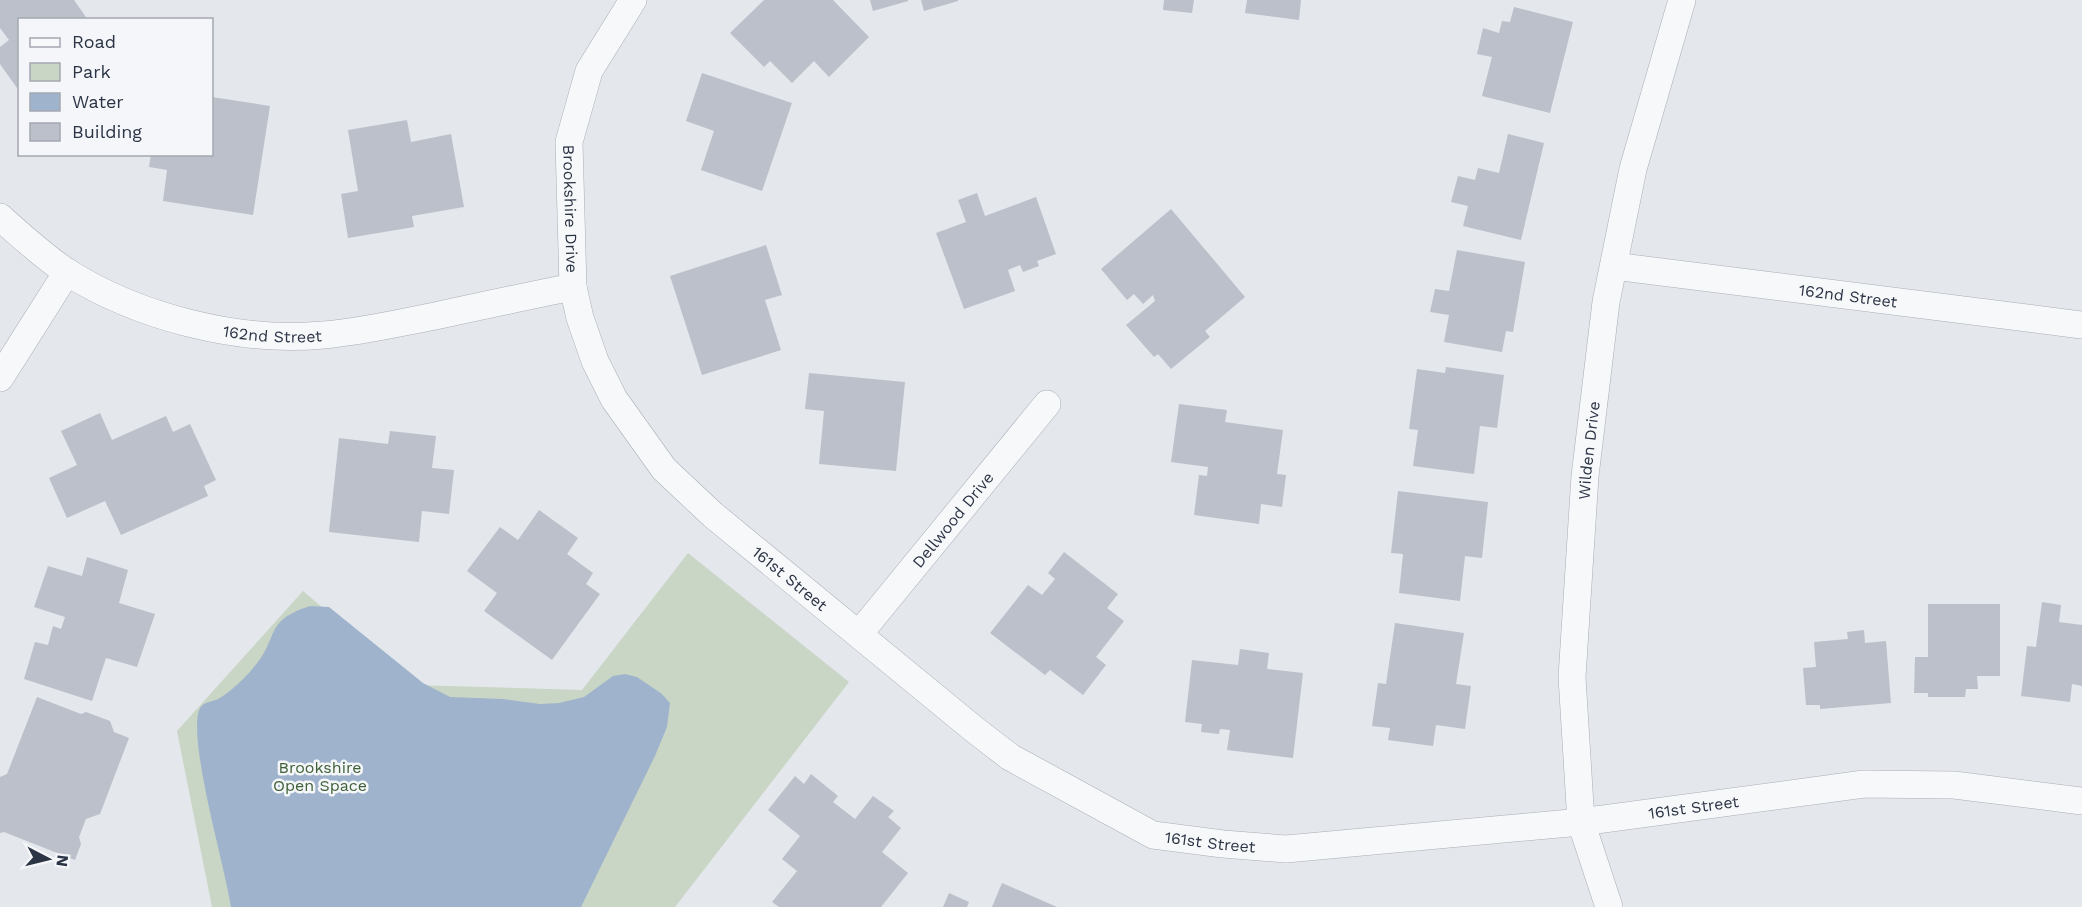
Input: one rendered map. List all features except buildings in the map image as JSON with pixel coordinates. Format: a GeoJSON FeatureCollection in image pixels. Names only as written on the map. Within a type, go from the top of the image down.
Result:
{"type":"FeatureCollection","features":[{"type":"Feature","properties":{"kind":"street","name":"Brookshire Drive"},"geometry":{"type":"LineString","coordinates":[[573,287],[569,142],[589,71],[633,0]]}},
{"type":"Feature","properties":{"kind":"street","name":"Wilden Drive"},"geometry":{"type":"LineString","coordinates":[[1609,907],[1581,822],[1572,677],[1585,476],[1606,302],[1633,169],[1682,0]]}},
{"type":"Feature","properties":{"kind":"street","name":"162nd Street"},"geometry":{"type":"LineString","coordinates":[[0,217],[43,255],[67,272],[132,305],[196,325],[261,336],[322,335],[389,325],[573,287]]}},
{"type":"Feature","properties":{"kind":"street","name":"162nd Street"},"geometry":{"type":"LineString","coordinates":[[1614,266],[2082,325]]}},
{"type":"Feature","properties":{"kind":"street"},"geometry":{"type":"LineString","coordinates":[[0,378],[67,272]]}},
{"type":"Feature","properties":{"kind":"street","name":"161st Street"},"geometry":{"type":"LineString","coordinates":[[573,287],[580,318],[595,361],[614,399],[664,469],[713,515],[1010,757],[1153,835],[1286,849],[1581,822],[1864,784],[1954,785],[2082,801]]}},
{"type":"Feature","properties":{"kind":"street","name":"Dellwood Drive"},"geometry":{"type":"LineString","coordinates":[[859,634],[1047,404]]}},
{"type":"Feature","properties":{"kind":"green space","name":"Brookshire Open Space"},"geometry":{"type":"Polygon","coordinates":[[[688,553],[849,682],[675,907],[212,907],[177,731],[303,591],[414,685],[582,690],[688,553]]]}},
{"type":"Feature","properties":{"kind":"water","name":"Brookshire Open Space"},"geometry":{"type":"Polygon","coordinates":[[[310,606],[329,607],[423,683],[450,697],[503,699],[540,704],[559,703],[584,697],[613,676],[625,674],[637,677],[662,694],[670,703],[667,727],[581,907],[231,907],[202,774],[197,723],[200,708],[224,695],[247,675],[262,656],[278,624],[295,612],[310,606]]]}}]}
